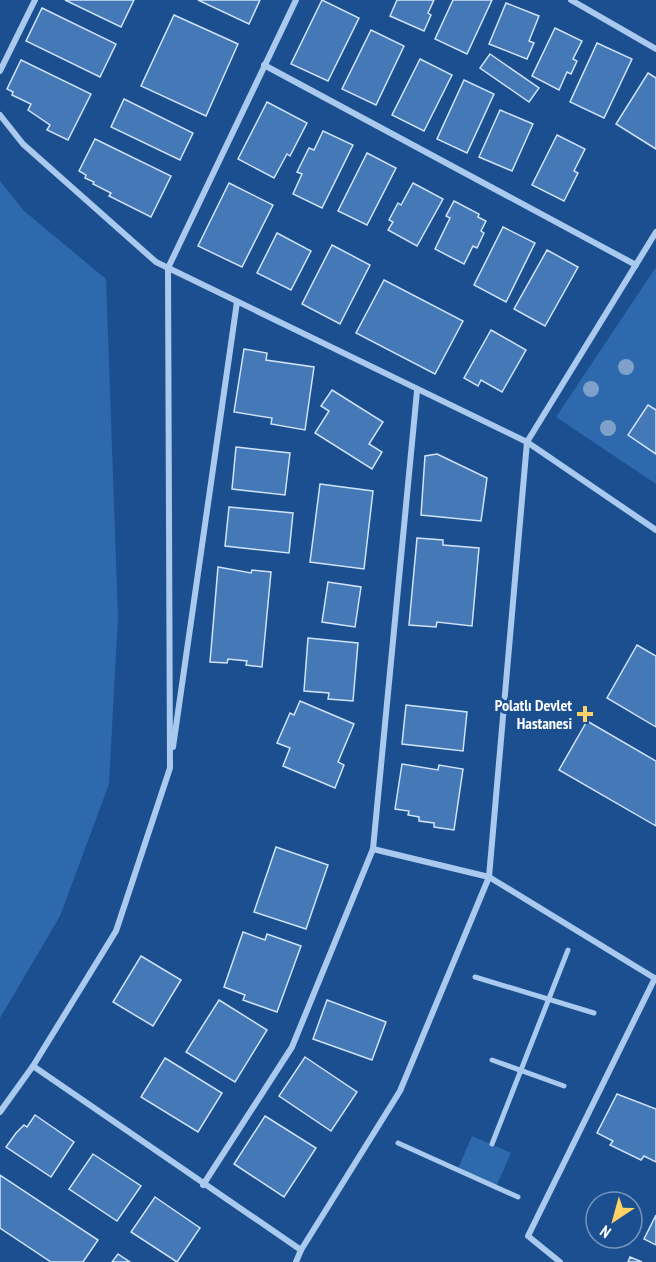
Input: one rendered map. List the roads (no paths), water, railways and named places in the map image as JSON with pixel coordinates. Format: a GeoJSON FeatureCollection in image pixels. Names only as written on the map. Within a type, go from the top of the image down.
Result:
{"type":"FeatureCollection","features":[{"type":"Feature","properties":{"kind":"street"},"geometry":{"type":"LineString","coordinates":[[0,72],[35,0]]}},
{"type":"Feature","properties":{"kind":"street"},"geometry":{"type":"LineString","coordinates":[[170,768],[168,268],[296,0]]}},
{"type":"Feature","properties":{"kind":"street"},"geometry":{"type":"LineString","coordinates":[[571,0],[656,49]]}},
{"type":"Feature","properties":{"kind":"street"},"geometry":{"type":"LineString","coordinates":[[264,65],[636,265]]}},
{"type":"Feature","properties":{"kind":"street"},"geometry":{"type":"LineString","coordinates":[[0,115],[23,144],[156,262],[417,391],[527,442],[656,530]]}},
{"type":"Feature","properties":{"kind":"street"},"geometry":{"type":"LineString","coordinates":[[296,1262],[301,1250],[400,1091],[489,877],[527,442],[656,232]]}},
{"type":"Feature","properties":{"kind":"street"},"geometry":{"type":"LineString","coordinates":[[0,1112],[33,1066],[116,931],[170,768],[237,302]]}},
{"type":"Feature","properties":{"kind":"street"},"geometry":{"type":"LineString","coordinates":[[203,1185],[292,1047],[373,849],[417,391]]}},
{"type":"Feature","properties":{"kind":"street"},"geometry":{"type":"LineString","coordinates":[[373,849],[489,877],[655,979],[528,1236],[560,1262]]}},
{"type":"Feature","properties":{"kind":"street"},"geometry":{"type":"LineString","coordinates":[[492,1144],[567,950]]}},
{"type":"Feature","properties":{"kind":"street"},"geometry":{"type":"LineString","coordinates":[[475,977],[594,1013]]}},
{"type":"Feature","properties":{"kind":"street"},"geometry":{"type":"LineString","coordinates":[[492,1060],[564,1086]]}},
{"type":"Feature","properties":{"kind":"street"},"geometry":{"type":"LineString","coordinates":[[33,1066],[203,1185],[301,1250]]}},
{"type":"Feature","properties":{"kind":"street"},"geometry":{"type":"LineString","coordinates":[[398,1143],[518,1197]]}},
{"type":"Feature","properties":{"kind":"place","name":"Polatlı Devlet Hastanesi"},"geometry":{"type":"Point","coordinates":[585,714]}}]}
